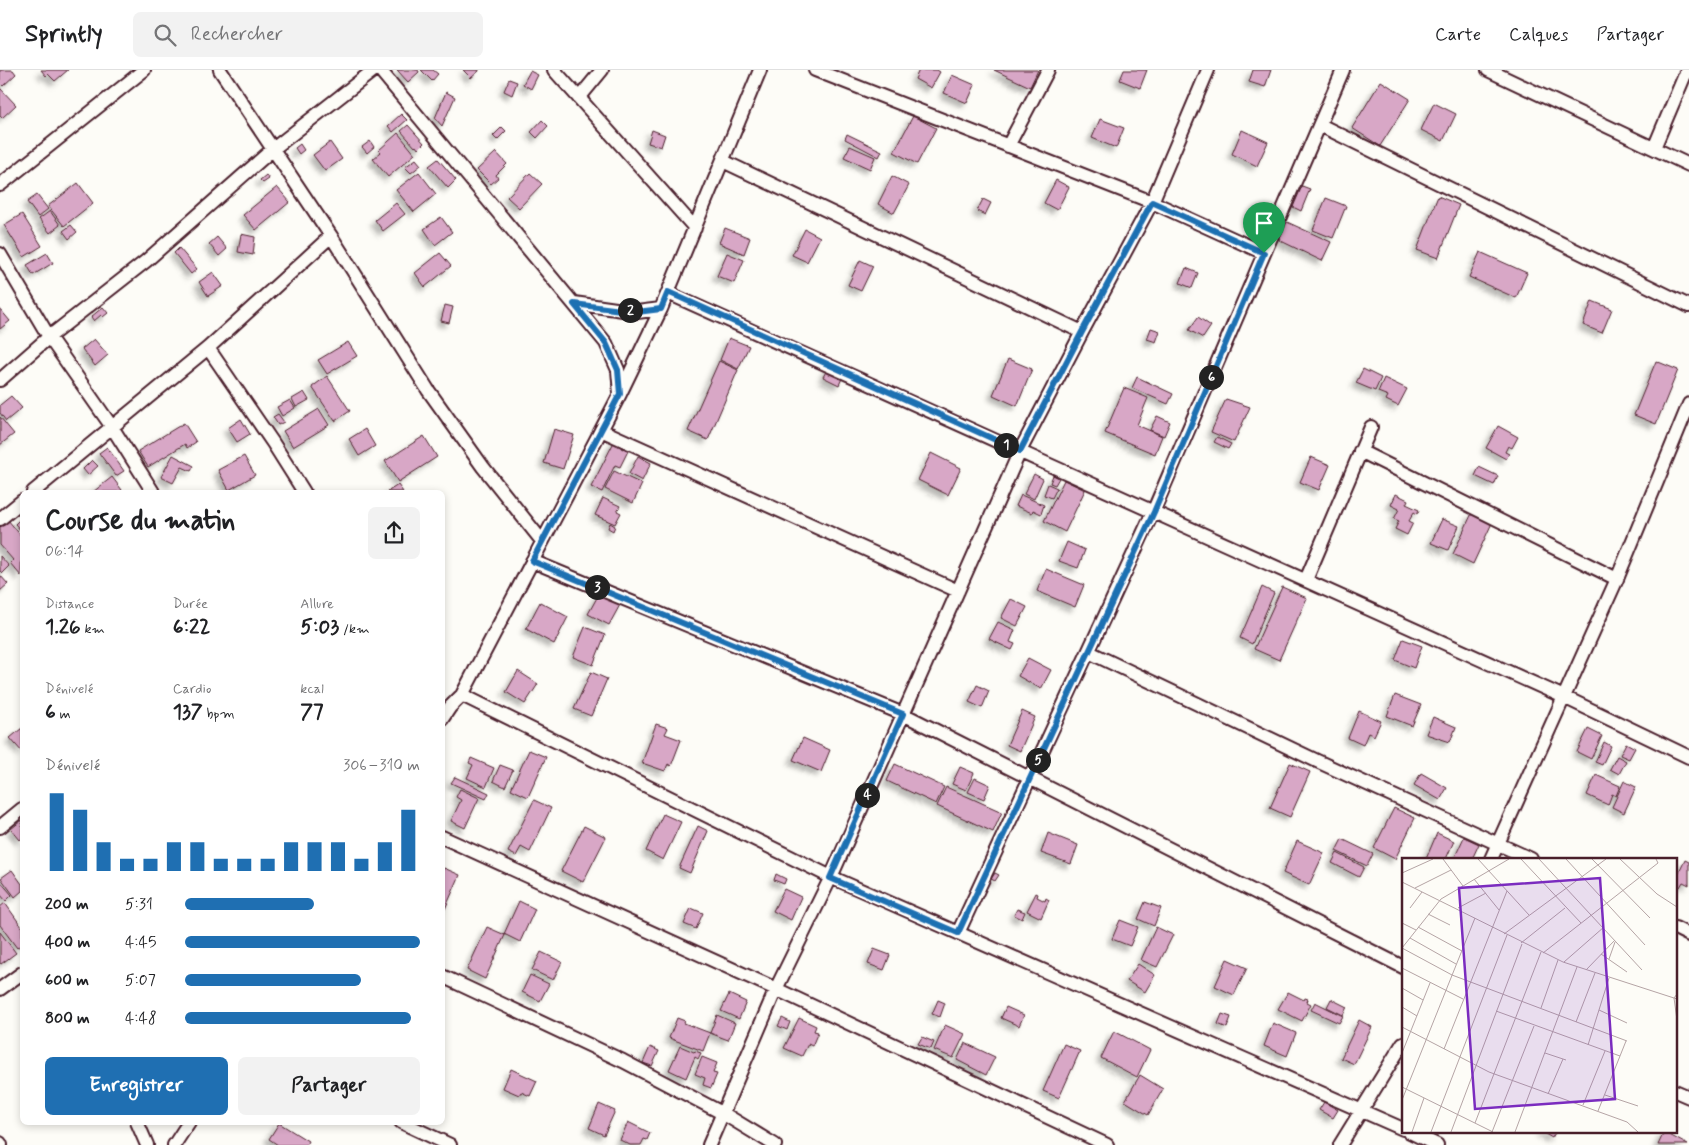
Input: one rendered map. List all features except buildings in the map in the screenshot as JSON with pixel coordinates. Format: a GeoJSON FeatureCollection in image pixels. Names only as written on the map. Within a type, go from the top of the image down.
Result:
{"type":"FeatureCollection","features":[{"type":"Feature","properties":{"kind":"street"},"geometry":{"type":"LineString","coordinates":[[0,185],[144,70]]}},
{"type":"Feature","properties":{"kind":"street"},"geometry":{"type":"LineString","coordinates":[[220,70],[331,236],[428,390],[483,467],[542,541]]}},
{"type":"Feature","properties":{"kind":"street"},"geometry":{"type":"LineString","coordinates":[[0,380],[49,337],[146,261],[273,149],[374,70]]}},
{"type":"Feature","properties":{"kind":"street"},"geometry":{"type":"LineString","coordinates":[[380,70],[606,343],[618,370],[620,394]]}},
{"type":"Feature","properties":{"kind":"street"},"geometry":{"type":"LineString","coordinates":[[554,70],[695,228]]}},
{"type":"Feature","properties":{"kind":"street"},"geometry":{"type":"LineString","coordinates":[[579,98],[602,70]]}},
{"type":"Feature","properties":{"kind":"street"},"geometry":{"type":"LineString","coordinates":[[445,715],[462,695],[620,394],[661,309],[760,70]]}},
{"type":"Feature","properties":{"kind":"street"},"geometry":{"type":"LineString","coordinates":[[815,70],[1152,202],[1264,253]]}},
{"type":"Feature","properties":{"kind":"street"},"geometry":{"type":"LineString","coordinates":[[1008,146],[1048,70]]}},
{"type":"Feature","properties":{"kind":"street"},"geometry":{"type":"LineString","coordinates":[[709,1145],[724,1114],[776,989],[830,878],[1020,451],[1152,202],[1208,70]]}},
{"type":"Feature","properties":{"kind":"street"},"geometry":{"type":"LineString","coordinates":[[958,933],[1154,512],[1343,70]]}},
{"type":"Feature","properties":{"kind":"street"},"geometry":{"type":"LineString","coordinates":[[1488,70],[1689,165]]}},
{"type":"Feature","properties":{"kind":"street"},"geometry":{"type":"LineString","coordinates":[[1654,148],[1687,70]]}},
{"type":"Feature","properties":{"kind":"street"},"geometry":{"type":"LineString","coordinates":[[1320,125],[1689,306]]}},
{"type":"Feature","properties":{"kind":"street"},"geometry":{"type":"LineString","coordinates":[[722,161],[1082,332]]}},
{"type":"Feature","properties":{"kind":"street"},"geometry":{"type":"LineString","coordinates":[[35,490],[208,348],[331,236]]}},
{"type":"Feature","properties":{"kind":"street"},"geometry":{"type":"LineString","coordinates":[[0,254],[49,337],[112,427],[152,490]]}},
{"type":"Feature","properties":{"kind":"street"},"geometry":{"type":"LineString","coordinates":[[668,292],[1564,697],[1689,757]]}},
{"type":"Feature","properties":{"kind":"street"},"geometry":{"type":"LineString","coordinates":[[574,304],[637,312],[661,309]]}},
{"type":"Feature","properties":{"kind":"street"},"geometry":{"type":"LineString","coordinates":[[208,348],[273,442],[303,490]]}},
{"type":"Feature","properties":{"kind":"street"},"geometry":{"type":"LineString","coordinates":[[1491,858],[1617,579],[1689,404]]}},
{"type":"Feature","properties":{"kind":"street"},"geometry":{"type":"LineString","coordinates":[[1306,580],[1371,427]]}},
{"type":"Feature","properties":{"kind":"street"},"geometry":{"type":"LineString","coordinates":[[600,430],[958,591]]}},
{"type":"Feature","properties":{"kind":"street"},"geometry":{"type":"LineString","coordinates":[[1360,451],[1617,579]]}},
{"type":"Feature","properties":{"kind":"street"},"geometry":{"type":"LineString","coordinates":[[0,519],[20,503]]}},
{"type":"Feature","properties":{"kind":"street"},"geometry":{"type":"LineString","coordinates":[[532,561],[903,714],[1402,966]]}},
{"type":"Feature","properties":{"kind":"street"},"geometry":{"type":"LineString","coordinates":[[1089,652],[1317,761],[1529,858]]}},
{"type":"Feature","properties":{"kind":"street"},"geometry":{"type":"LineString","coordinates":[[462,695],[830,878],[1402,1129]]}},
{"type":"Feature","properties":{"kind":"street"},"geometry":{"type":"LineString","coordinates":[[445,701],[450,708]]}},
{"type":"Feature","properties":{"kind":"street"},"geometry":{"type":"LineString","coordinates":[[0,827],[20,811]]}},
{"type":"Feature","properties":{"kind":"street"},"geometry":{"type":"LineString","coordinates":[[445,838],[776,989],[1107,1145]]}},
{"type":"Feature","properties":{"kind":"street"},"geometry":{"type":"LineString","coordinates":[[1676,928],[1689,935]]}},
{"type":"Feature","properties":{"kind":"street"},"geometry":{"type":"LineString","coordinates":[[0,989],[20,974]]}},
{"type":"Feature","properties":{"kind":"street"},"geometry":{"type":"LineString","coordinates":[[445,977],[622,1061],[724,1114],[775,1145]]}},
{"type":"Feature","properties":{"kind":"street"},"geometry":{"type":"LineString","coordinates":[[1340,1145],[1402,1045]]}},
{"type":"Feature","properties":{"kind":"street"},"geometry":{"type":"LineString","coordinates":[[1676,1091],[1689,1097]]}},
{"type":"Feature","properties":{"kind":"street"},"geometry":{"type":"LineString","coordinates":[[138,1125],[147,1145]]}},
{"type":"Feature","properties":{"kind":"street"},"geometry":{"type":"LineString","coordinates":[[174,1145],[187,1125]]}},
{"type":"Feature","properties":{"kind":"street"},"geometry":{"type":"LineString","coordinates":[[407,1125],[450,1145]]}},
{"type":"Feature","properties":{"kind":"street"},"geometry":{"type":"LineString","coordinates":[[1410,1132],[1437,1145]]}},
{"type":"Feature","properties":{"kind":"route"},"geometry":{"type":"LineString","coordinates":[[1152,202],[1264,253],[1154,512],[958,933],[830,878],[903,714],[532,561],[620,394],[618,370],[606,343],[574,304],[637,312],[661,309],[668,292],[1020,451],[1152,202]]}}]}
